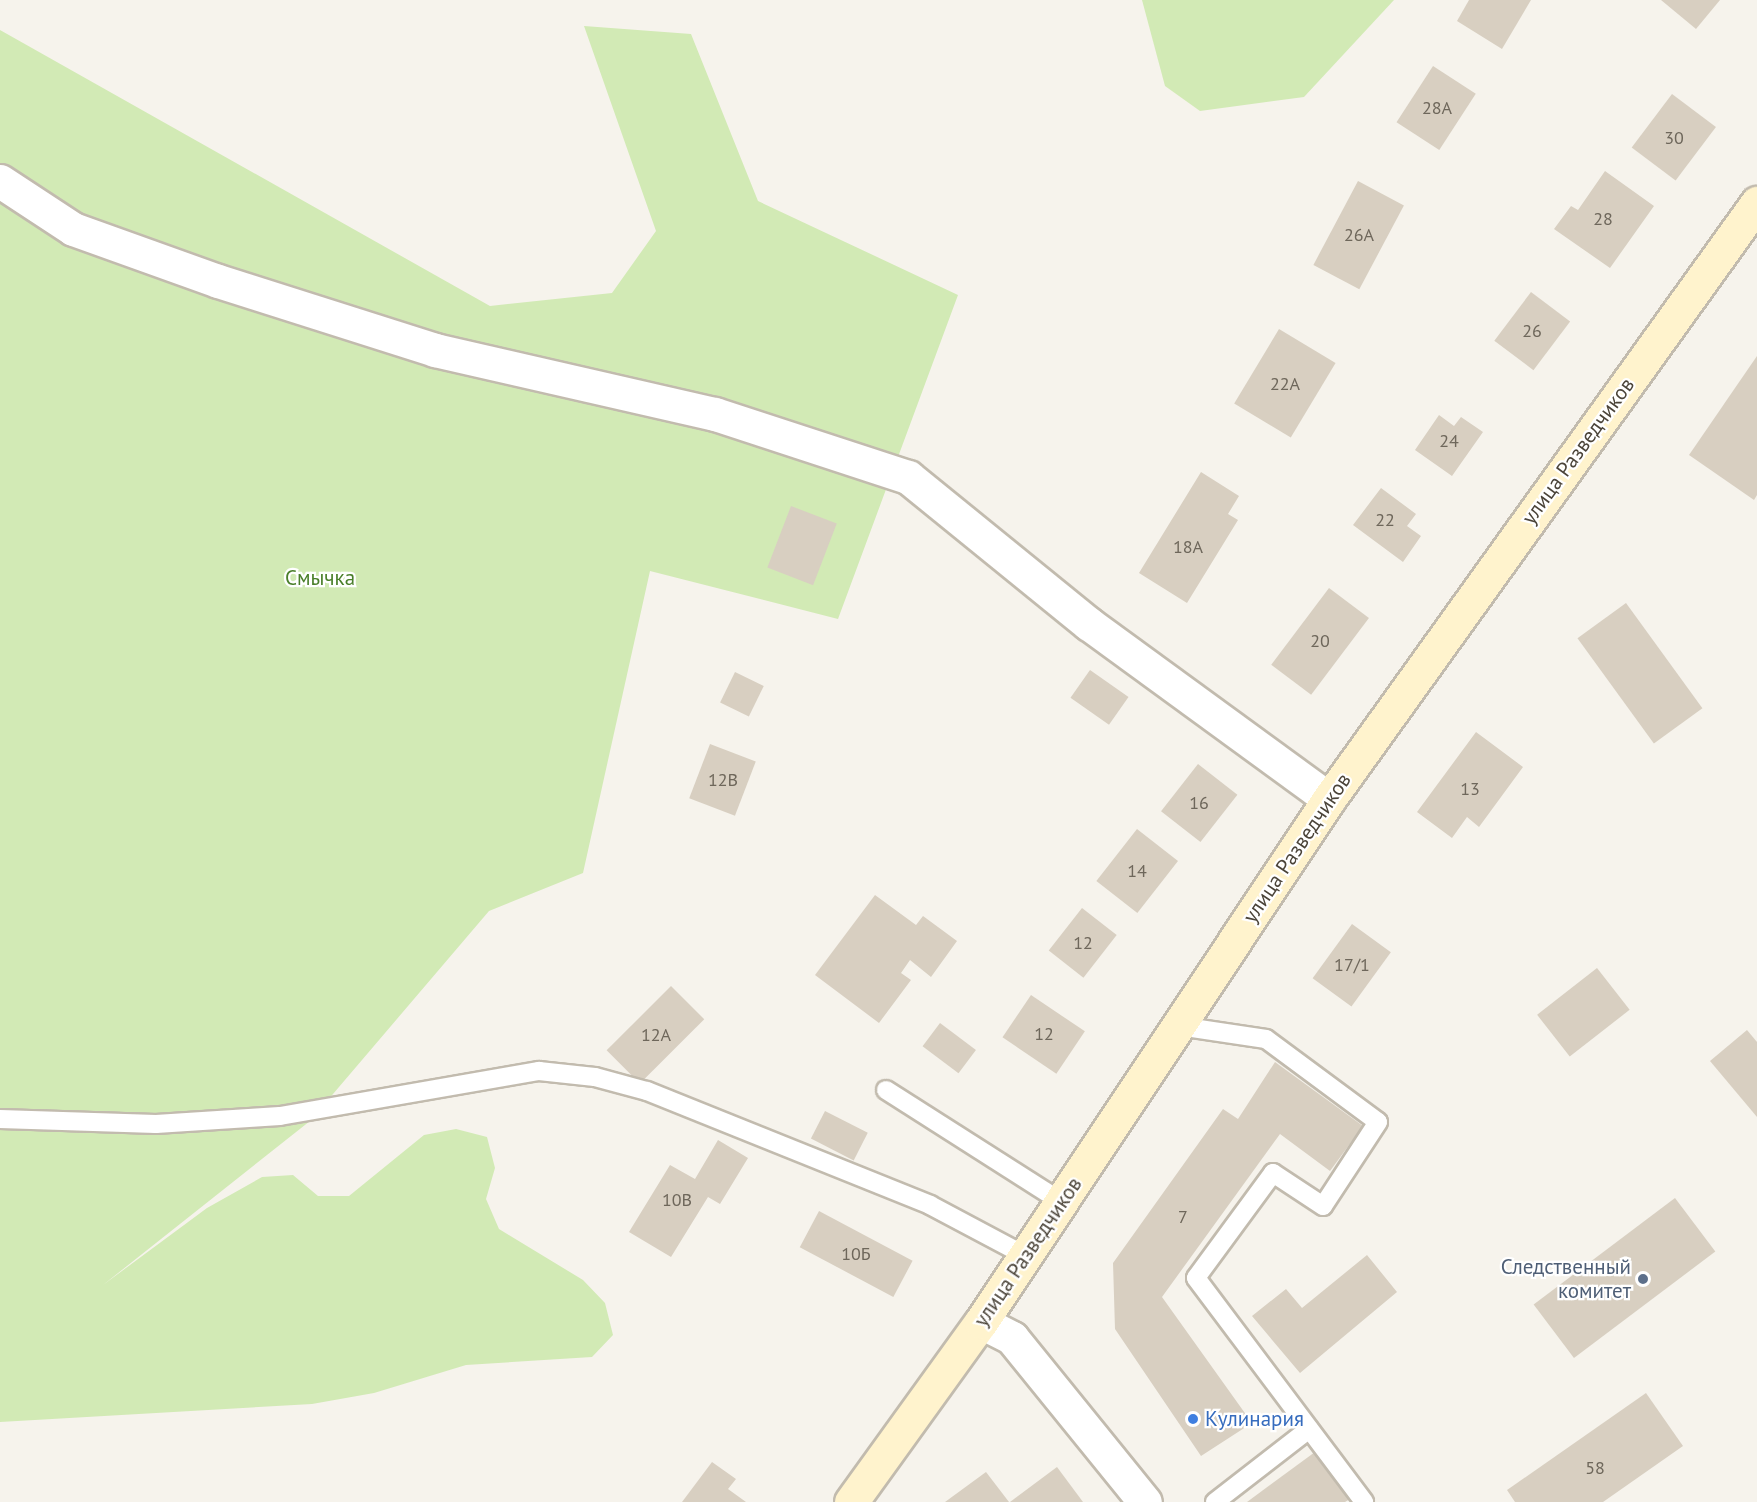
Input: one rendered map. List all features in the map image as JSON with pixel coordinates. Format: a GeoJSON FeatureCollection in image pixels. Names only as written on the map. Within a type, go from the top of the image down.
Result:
{"type":"FeatureCollection","features":[{"type":"Feature","properties":{"kind":"street"},"geometry":{"type":"LineString","coordinates":[[0,181],[74,229],[218,281],[435,350],[716,414],[909,477],[1089,624],[1329,799]]}},
{"type":"Feature","properties":{"kind":"street","name":"улица Разведчиков"},"geometry":{"type":"LineString","coordinates":[[851,1502],[1026,1256],[1329,799],[1757,203]]}},
{"type":"Feature","properties":{"kind":"street"},"geometry":{"type":"LineString","coordinates":[[981,1322],[1012,1338],[1145,1502]]}},
{"type":"Feature","properties":{"kind":"lane"},"geometry":{"type":"LineString","coordinates":[[1179,1026],[1266,1039],[1378,1122],[1323,1206],[1273,1173],[1196,1278],[1364,1502]]}},
{"type":"Feature","properties":{"kind":"lane"},"geometry":{"type":"LineString","coordinates":[[0,1119],[156,1124],[280,1116],[539,1071],[595,1077],[647,1091],[930,1205],[1026,1256]]}},
{"type":"Feature","properties":{"kind":"lane"},"geometry":{"type":"LineString","coordinates":[[886,1090],[1062,1202]]}},
{"type":"Feature","properties":{"kind":"lane"},"geometry":{"type":"LineString","coordinates":[[1215,1502],[1309,1429]]}},
{"type":"Feature","properties":{"kind":"green space"},"geometry":{"type":"Polygon","coordinates":[[[1142,0],[1394,0],[1304,97],[1200,111],[1165,86],[1142,0]]]}},
{"type":"Feature","properties":{"kind":"green space","name":"Смычка"},"geometry":{"type":"Polygon","coordinates":[[[584,26],[691,34],[758,201],[958,295],[838,619],[650,571],[583,873],[489,911],[310,1121],[103,1285],[207,1208],[262,1177],[293,1175],[318,1196],[349,1196],[424,1135],[456,1129],[487,1137],[495,1168],[486,1199],[499,1229],[583,1280],[605,1303],[613,1335],[592,1357],[466,1365],[374,1393],[312,1404],[0,1422],[0,30],[490,306],[612,293],[656,231],[584,26]]]}},
{"type":"Feature","properties":{"kind":"building"},"geometry":{"type":"Polygon","coordinates":[[[1469,0],[1531,0],[1502,49],[1457,21],[1469,0]]]}},
{"type":"Feature","properties":{"kind":"building"},"geometry":{"type":"Polygon","coordinates":[[[1661,0],[1720,0],[1696,29],[1661,0]]]}},
{"type":"Feature","properties":{"kind":"building"},"geometry":{"type":"Polygon","coordinates":[[[1433,66],[1476,94],[1439,150],[1397,122],[1433,66]]]}},
{"type":"Feature","properties":{"kind":"building"},"geometry":{"type":"Polygon","coordinates":[[[1672,94],[1716,127],[1676,181],[1632,148],[1672,94]]]}},
{"type":"Feature","properties":{"kind":"building"},"geometry":{"type":"Polygon","coordinates":[[[1605,171],[1654,206],[1610,268],[1554,229],[1571,206],[1578,210],[1605,171]]]}},
{"type":"Feature","properties":{"kind":"building"},"geometry":{"type":"Polygon","coordinates":[[[1358,181],[1404,205],[1359,289],[1313,265],[1358,181]]]}},
{"type":"Feature","properties":{"kind":"building"},"geometry":{"type":"Polygon","coordinates":[[[1531,292],[1570,321],[1533,370],[1494,341],[1531,292]]]}},
{"type":"Feature","properties":{"kind":"building"},"geometry":{"type":"Polygon","coordinates":[[[1279,329],[1336,363],[1291,438],[1234,404],[1279,329]]]}},
{"type":"Feature","properties":{"kind":"building"},"geometry":{"type":"Polygon","coordinates":[[[1757,356],[1757,495],[1754,500],[1689,455],[1757,356]]]}},
{"type":"Feature","properties":{"kind":"building"},"geometry":{"type":"Polygon","coordinates":[[[1439,415],[1454,426],[1461,417],[1483,432],[1452,476],[1415,450],[1439,415]]]}},
{"type":"Feature","properties":{"kind":"building"},"geometry":{"type":"Polygon","coordinates":[[[1201,472],[1239,496],[1228,514],[1238,520],[1187,603],[1139,573],[1201,472]]]}},
{"type":"Feature","properties":{"kind":"building"},"geometry":{"type":"Polygon","coordinates":[[[1381,488],[1416,514],[1407,526],[1421,536],[1403,562],[1353,525],[1381,488]]]}},
{"type":"Feature","properties":{"kind":"building"},"geometry":{"type":"Polygon","coordinates":[[[791,506],[837,524],[813,585],[767,568],[791,506]]]}},
{"type":"Feature","properties":{"kind":"building"},"geometry":{"type":"Polygon","coordinates":[[[1329,588],[1369,618],[1311,695],[1271,665],[1329,588]]]}},
{"type":"Feature","properties":{"kind":"building"},"geometry":{"type":"Polygon","coordinates":[[[1626,603],[1702,708],[1654,743],[1577,638],[1626,603]]]}},
{"type":"Feature","properties":{"kind":"building"},"geometry":{"type":"Polygon","coordinates":[[[1090,670],[1129,697],[1109,725],[1070,698],[1090,670]]]}},
{"type":"Feature","properties":{"kind":"building"},"geometry":{"type":"Polygon","coordinates":[[[735,672],[764,686],[749,717],[720,703],[735,672]]]}},
{"type":"Feature","properties":{"kind":"building"},"geometry":{"type":"Polygon","coordinates":[[[1476,732],[1523,767],[1479,827],[1467,817],[1452,838],[1417,812],[1476,732]]]}},
{"type":"Feature","properties":{"kind":"building"},"geometry":{"type":"Polygon","coordinates":[[[710,744],[756,762],[735,816],[689,798],[710,744]]]}},
{"type":"Feature","properties":{"kind":"building"},"geometry":{"type":"Polygon","coordinates":[[[1198,764],[1237,795],[1200,842],[1161,811],[1198,764]]]}},
{"type":"Feature","properties":{"kind":"building"},"geometry":{"type":"Polygon","coordinates":[[[1137,829],[1178,861],[1137,913],[1096,881],[1137,829]]]}},
{"type":"Feature","properties":{"kind":"building"},"geometry":{"type":"Polygon","coordinates":[[[875,895],[916,925],[923,916],[957,941],[931,977],[910,960],[901,973],[911,980],[879,1023],[815,975],[875,895]]]}},
{"type":"Feature","properties":{"kind":"building"},"geometry":{"type":"Polygon","coordinates":[[[1082,908],[1117,935],[1083,978],[1049,951],[1082,908]]]}},
{"type":"Feature","properties":{"kind":"building"},"geometry":{"type":"Polygon","coordinates":[[[1352,924],[1391,952],[1351,1006],[1313,978],[1352,924]]]}},
{"type":"Feature","properties":{"kind":"building"},"geometry":{"type":"Polygon","coordinates":[[[1597,968],[1630,1010],[1570,1057],[1537,1015],[1597,968]]]}},
{"type":"Feature","properties":{"kind":"building"},"geometry":{"type":"Polygon","coordinates":[[[671,986],[704,1019],[640,1084],[607,1050],[671,986]]]}},
{"type":"Feature","properties":{"kind":"building"},"geometry":{"type":"Polygon","coordinates":[[[1031,995],[1085,1031],[1056,1074],[1002,1037],[1031,995]]]}},
{"type":"Feature","properties":{"kind":"building"},"geometry":{"type":"Polygon","coordinates":[[[940,1023],[976,1050],[958,1073],[923,1046],[940,1023]]]}},
{"type":"Feature","properties":{"kind":"building"},"geometry":{"type":"Polygon","coordinates":[[[1747,1030],[1757,1042],[1757,1117],[1710,1061],[1747,1030]]]}},
{"type":"Feature","properties":{"kind":"building"},"geometry":{"type":"Polygon","coordinates":[[[1275,1062],[1363,1126],[1330,1171],[1280,1134],[1162,1297],[1252,1423],[1201,1456],[1115,1329],[1113,1263],[1223,1109],[1238,1119],[1275,1062]]]}},
{"type":"Feature","properties":{"kind":"building"},"geometry":{"type":"Polygon","coordinates":[[[825,1111],[868,1133],[854,1160],[811,1139],[825,1111]]]}},
{"type":"Feature","properties":{"kind":"building"},"geometry":{"type":"Polygon","coordinates":[[[718,1140],[748,1158],[720,1204],[708,1197],[671,1257],[629,1232],[670,1165],[695,1179],[718,1140]]]}},
{"type":"Feature","properties":{"kind":"building"},"geometry":{"type":"Polygon","coordinates":[[[1675,1198],[1715,1252],[1574,1358],[1534,1305],[1675,1198]]]}},
{"type":"Feature","properties":{"kind":"building"},"geometry":{"type":"Polygon","coordinates":[[[819,1211],[913,1261],[893,1297],[800,1247],[819,1211]]]}},
{"type":"Feature","properties":{"kind":"building"},"geometry":{"type":"Polygon","coordinates":[[[1367,1255],[1397,1292],[1300,1373],[1252,1316],[1286,1289],[1302,1308],[1367,1255]]]}},
{"type":"Feature","properties":{"kind":"building"},"geometry":{"type":"Polygon","coordinates":[[[1646,1393],[1683,1446],[1603,1502],[1515,1502],[1507,1490],[1646,1393]]]}},
{"type":"Feature","properties":{"kind":"building"},"geometry":{"type":"Polygon","coordinates":[[[1315,1452],[1350,1499],[1345,1502],[1247,1502],[1315,1452]]]}},
{"type":"Feature","properties":{"kind":"building"},"geometry":{"type":"Polygon","coordinates":[[[712,1462],[736,1479],[728,1489],[746,1502],[682,1502],[712,1462]]]}},
{"type":"Feature","properties":{"kind":"building"},"geometry":{"type":"Polygon","coordinates":[[[1057,1467],[1083,1502],[1010,1502],[1057,1467]]]}},
{"type":"Feature","properties":{"kind":"building"},"geometry":{"type":"Polygon","coordinates":[[[986,1472],[1009,1502],[945,1502],[986,1472]]]}},
{"type":"Feature","properties":{"kind":"place","name":"Следственный комитет"},"geometry":{"type":"Point","coordinates":[1643,1279]}},
{"type":"Feature","properties":{"kind":"place","name":"Кулинария"},"geometry":{"type":"Point","coordinates":[1193,1419]}}]}
